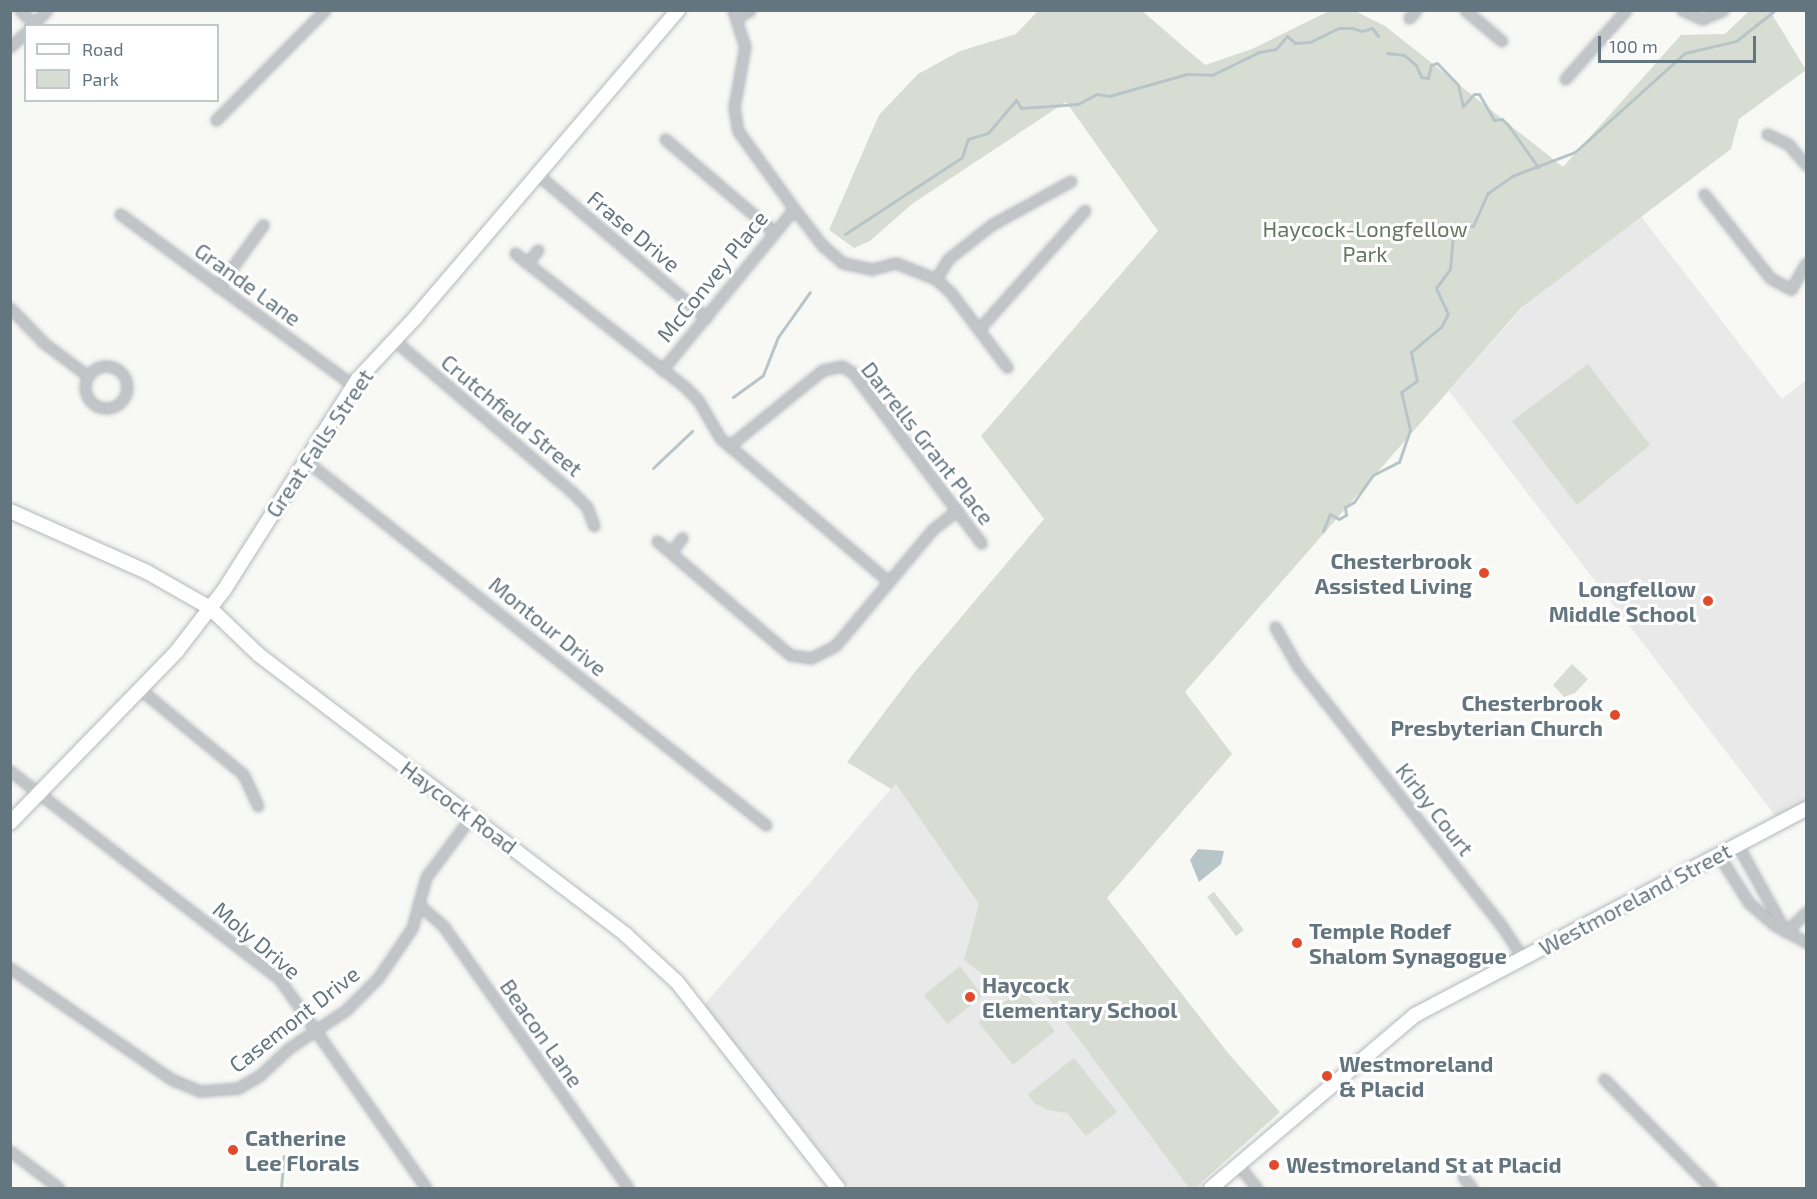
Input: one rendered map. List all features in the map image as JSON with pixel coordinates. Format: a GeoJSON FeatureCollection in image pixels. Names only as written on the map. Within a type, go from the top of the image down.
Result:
{"type":"FeatureCollection","features":[{"type":"Feature","properties":{"kind":"main road","name":"Great Falls Street"},"geometry":{"type":"LineString","coordinates":[[10,823],[141,690],[210,608],[353,385],[678,10]]}},
{"type":"Feature","properties":{"kind":"main road","name":"Haycock Road"},"geometry":{"type":"LineString","coordinates":[[10,511],[147,572],[210,608],[260,655],[654,959],[677,982],[838,1188]]}},
{"type":"Feature","properties":{"kind":"main road","name":"Westmoreland Street"},"geometry":{"type":"LineString","coordinates":[[1210,1188],[1239,1167],[1415,1015],[1806,809]]}},
{"type":"Feature","properties":{"kind":"street"},"geometry":{"type":"LineString","coordinates":[[20,10],[32,24]]}},
{"type":"Feature","properties":{"kind":"street"},"geometry":{"type":"LineString","coordinates":[[34,24],[47,10]]}},
{"type":"Feature","properties":{"kind":"street"},"geometry":{"type":"LineString","coordinates":[[216,120],[325,10]]}},
{"type":"Feature","properties":{"kind":"street"},"geometry":{"type":"LineString","coordinates":[[750,10],[736,14],[745,46],[734,107],[738,131],[794,209],[822,245],[843,262],[872,269],[896,263],[936,279],[979,329],[1007,367]]}},
{"type":"Feature","properties":{"kind":"street"},"geometry":{"type":"LineString","coordinates":[[1409,18],[1416,10]]}},
{"type":"Feature","properties":{"kind":"street"},"geometry":{"type":"LineString","coordinates":[[1465,10],[1502,41]]}},
{"type":"Feature","properties":{"kind":"street"},"geometry":{"type":"LineString","coordinates":[[1565,79],[1626,10]]}},
{"type":"Feature","properties":{"kind":"street"},"geometry":{"type":"LineString","coordinates":[[1682,10],[1702,19],[1723,10]]}},
{"type":"Feature","properties":{"kind":"street"},"geometry":{"type":"LineString","coordinates":[[10,47],[24,34]]}},
{"type":"Feature","properties":{"kind":"street"},"geometry":{"type":"LineString","coordinates":[[1767,134],[1788,144],[1806,165]]}},
{"type":"Feature","properties":{"kind":"street"},"geometry":{"type":"LineString","coordinates":[[665,140],[774,232]]}},
{"type":"Feature","properties":{"kind":"street","name":"Frase Drive"},"geometry":{"type":"LineString","coordinates":[[537,174],[706,318]]}},
{"type":"Feature","properties":{"kind":"street"},"geometry":{"type":"LineString","coordinates":[[936,279],[948,259],[991,225],[1071,181]]}},
{"type":"Feature","properties":{"kind":"street"},"geometry":{"type":"LineString","coordinates":[[1704,194],[1770,278],[1791,289],[1806,263]]}},
{"type":"Feature","properties":{"kind":"street","name":"McConvey Place"},"geometry":{"type":"LineString","coordinates":[[662,370],[763,251],[774,232],[794,209]]}},
{"type":"Feature","properties":{"kind":"street"},"geometry":{"type":"LineString","coordinates":[[979,329],[1085,210]]}},
{"type":"Feature","properties":{"kind":"street","name":"Grande Lane"},"geometry":{"type":"LineString","coordinates":[[120,214],[353,385]]}},
{"type":"Feature","properties":{"kind":"street"},"geometry":{"type":"LineString","coordinates":[[218,287],[263,225]]}},
{"type":"Feature","properties":{"kind":"street"},"geometry":{"type":"LineString","coordinates":[[527,263],[538,250]]}},
{"type":"Feature","properties":{"kind":"street"},"geometry":{"type":"LineString","coordinates":[[515,254],[693,394],[713,430],[729,446],[889,582]]}},
{"type":"Feature","properties":{"kind":"street"},"geometry":{"type":"LineString","coordinates":[[10,308],[44,343],[87,376]]}},
{"type":"Feature","properties":{"kind":"street","name":"Crutchfield Street"},"geometry":{"type":"LineString","coordinates":[[394,340],[571,491],[587,507],[594,526]]}},
{"type":"Feature","properties":{"kind":"street"},"geometry":{"type":"LineString","coordinates":[[104,366],[118,370],[127,382],[123,400],[105,409],[92,403],[85,390],[87,376],[104,366]]}},
{"type":"Feature","properties":{"kind":"street","name":"Darrells Grant Place"},"geometry":{"type":"LineString","coordinates":[[729,446],[823,370],[842,366],[853,373],[981,543]]}},
{"type":"Feature","properties":{"kind":"street","name":"Montour Drive"},"geometry":{"type":"LineString","coordinates":[[304,460],[765,825]]}},
{"type":"Feature","properties":{"kind":"street"},"geometry":{"type":"LineString","coordinates":[[657,541],[798,658],[818,657],[830,651],[933,529],[957,510]]}},
{"type":"Feature","properties":{"kind":"street"},"geometry":{"type":"LineString","coordinates":[[670,552],[682,538]]}},
{"type":"Feature","properties":{"kind":"street","name":"Kirby Court"},"geometry":{"type":"LineString","coordinates":[[1275,627],[1298,667],[1499,921],[1523,958]]}},
{"type":"Feature","properties":{"kind":"street"},"geometry":{"type":"LineString","coordinates":[[141,690],[243,774],[258,806]]}},
{"type":"Feature","properties":{"kind":"street","name":"Moly Drive"},"geometry":{"type":"LineString","coordinates":[[10,771],[263,964],[295,996],[426,1188]]}},
{"type":"Feature","properties":{"kind":"street","name":"Casemont Drive"},"geometry":{"type":"LineString","coordinates":[[10,969],[171,1079],[199,1091],[225,1092],[249,1083],[346,1010],[378,978],[405,942],[426,877],[471,817]]}},
{"type":"Feature","properties":{"kind":"street"},"geometry":{"type":"LineString","coordinates":[[1737,844],[1768,907],[1786,932]]}},
{"type":"Feature","properties":{"kind":"street"},"geometry":{"type":"LineString","coordinates":[[1718,854],[1749,903],[1786,932],[1806,942]]}},
{"type":"Feature","properties":{"kind":"street","name":"Beacon Lane"},"geometry":{"type":"LineString","coordinates":[[418,904],[456,943],[628,1188]]}},
{"type":"Feature","properties":{"kind":"street"},"geometry":{"type":"LineString","coordinates":[[1786,932],[1806,912]]}},
{"type":"Feature","properties":{"kind":"street"},"geometry":{"type":"LineString","coordinates":[[1604,1079],[1711,1188]]}},
{"type":"Feature","properties":{"kind":"street"},"geometry":{"type":"LineString","coordinates":[[10,1151],[59,1188]]}},
{"type":"Feature","properties":{"kind":"street"},"geometry":{"type":"LineString","coordinates":[[1239,1167],[1257,1188]]}},
{"type":"Feature","properties":{"kind":"street"},"geometry":{"type":"LineString","coordinates":[[1463,1178],[1472,1188]]}},
{"type":"Feature","properties":{"kind":"shaded area","name":"Longfellow Middle School"},"geometry":{"type":"Polygon","coordinates":[[[1623,193],[1782,399],[1806,380],[1806,803],[1777,818],[1449,391],[1623,193]]]}},
{"type":"Feature","properties":{"kind":"shaded area","name":"Haycock Elementary School"},"geometry":{"type":"Polygon","coordinates":[[[896,783],[1204,1184],[1199,1188],[849,1188],[704,1005],[896,783]]]}},
{"type":"Feature","properties":{"kind":"shaded area"},"geometry":{"type":"Polygon","coordinates":[[[1198,849],[1224,851],[1221,864],[1199,882],[1190,860],[1198,849]]]}},
{"type":"Feature","properties":{"kind":"green space","name":"Haycock-Longfellow Park"},"geometry":{"type":"Polygon","coordinates":[[[1039,10],[1142,11],[1205,65],[1252,49],[1329,11],[1355,11],[1385,26],[1563,167],[1681,35],[1725,34],[1749,11],[1770,11],[1806,70],[1739,119],[1731,149],[1522,307],[1185,692],[1232,754],[1107,898],[1228,1053],[1280,1112],[1195,1188],[1189,1188],[1041,988],[997,985],[964,960],[979,904],[896,784],[891,789],[847,762],[914,673],[1044,519],[981,436],[1158,231],[1066,102],[912,204],[870,241],[854,248],[829,230],[879,115],[918,74],[960,51],[1016,34],[1039,10]]]}},
{"type":"Feature","properties":{"kind":"green space"},"geometry":{"type":"Polygon","coordinates":[[[1588,364],[1650,445],[1577,505],[1512,421],[1588,364]]]}},
{"type":"Feature","properties":{"kind":"green space"},"geometry":{"type":"Polygon","coordinates":[[[1572,664],[1588,679],[1575,693],[1564,697],[1553,685],[1572,664]]]}},
{"type":"Feature","properties":{"kind":"green space"},"geometry":{"type":"Polygon","coordinates":[[[1214,892],[1244,930],[1236,936],[1207,897],[1214,892]]]}},
{"type":"Feature","properties":{"kind":"green space"},"geometry":{"type":"Polygon","coordinates":[[[960,966],[983,996],[947,1024],[924,995],[960,966]]]}},
{"type":"Feature","properties":{"kind":"green space"},"geometry":{"type":"Polygon","coordinates":[[[1019,991],[1025,992],[1055,1031],[1013,1065],[978,1022],[1019,991]]]}},
{"type":"Feature","properties":{"kind":"green space"},"geometry":{"type":"Polygon","coordinates":[[[1074,1058],[1117,1112],[1086,1136],[1067,1113],[1047,1110],[1034,1103],[1028,1094],[1074,1058]]]}},
{"type":"Feature","properties":{"kind":"waterway"},"geometry":{"type":"LineString","coordinates":[[1323,531],[1330,514],[1339,519],[1346,515],[1345,507],[1354,502],[1373,475],[1399,462],[1410,430],[1401,392],[1417,381],[1411,352],[1441,327],[1448,314],[1436,288],[1450,269],[1453,233],[1460,226],[1473,226],[1488,193],[1512,176],[1575,152],[1685,53],[1736,41],[1774,11]]}},
{"type":"Feature","properties":{"kind":"waterway"},"geometry":{"type":"LineString","coordinates":[[845,234],[962,157],[968,139],[988,133],[1016,100],[1021,108],[1078,104],[1097,94],[1109,96],[1187,74],[1212,75],[1259,52],[1276,49],[1287,36],[1295,43],[1310,42],[1339,28],[1362,31],[1372,28],[1378,36]]}},
{"type":"Feature","properties":{"kind":"waterway"},"geometry":{"type":"LineString","coordinates":[[1387,53],[1404,55],[1416,65],[1421,77],[1428,78],[1431,65],[1437,63],[1458,85],[1463,106],[1474,94],[1479,94],[1494,120],[1502,119],[1508,125],[1538,167]]}},
{"type":"Feature","properties":{"kind":"waterway"},"geometry":{"type":"LineString","coordinates":[[733,397],[763,375],[778,337],[810,292]]}},
{"type":"Feature","properties":{"kind":"waterway"},"geometry":{"type":"LineString","coordinates":[[653,468],[692,431]]}},
{"type":"Feature","properties":{"kind":"waterway"},"geometry":{"type":"LineString","coordinates":[[281,1188],[284,1156]]}},
{"type":"Feature","properties":{"kind":"place","name":"Chesterbrook Assisted Living"},"geometry":{"type":"Point","coordinates":[1484,573]}},
{"type":"Feature","properties":{"kind":"place","name":"Longfellow Middle School"},"geometry":{"type":"Point","coordinates":[1708,601]}},
{"type":"Feature","properties":{"kind":"place","name":"Chesterbrook Presbyterian Church"},"geometry":{"type":"Point","coordinates":[1615,715]}},
{"type":"Feature","properties":{"kind":"place","name":"Temple Rodef Shalom Synagogue"},"geometry":{"type":"Point","coordinates":[1297,943]}},
{"type":"Feature","properties":{"kind":"place","name":"Haycock Elementary School"},"geometry":{"type":"Point","coordinates":[970,997]}},
{"type":"Feature","properties":{"kind":"place","name":"Westmoreland & Placid"},"geometry":{"type":"Point","coordinates":[1327,1076]}},
{"type":"Feature","properties":{"kind":"place","name":"Catherine Lee Florals"},"geometry":{"type":"Point","coordinates":[233,1150]}},
{"type":"Feature","properties":{"kind":"place","name":"Westmoreland St at Placid"},"geometry":{"type":"Point","coordinates":[1274,1165]}}]}
